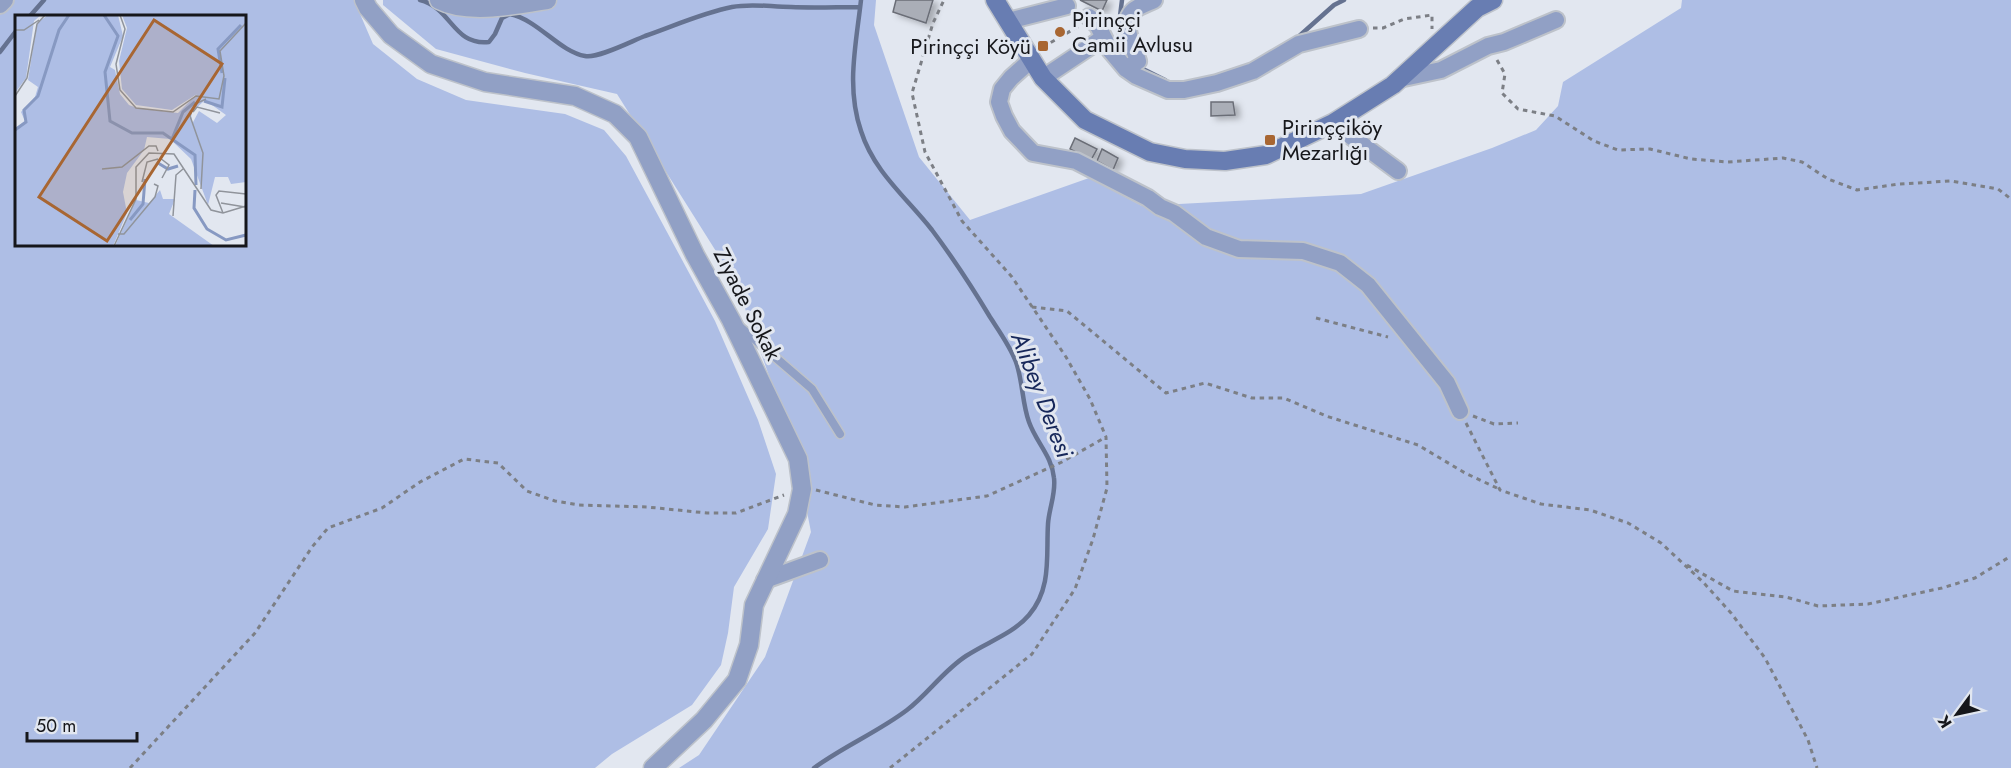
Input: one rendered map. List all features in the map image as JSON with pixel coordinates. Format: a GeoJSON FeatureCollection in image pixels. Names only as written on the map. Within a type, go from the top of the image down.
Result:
{"type":"FeatureCollection","features":[{"type":"Feature","properties":{"kind":"main road"},"geometry":{"type":"LineString","coordinates":[[995,0],[1043,78],[1085,120],[1150,152],[1185,159],[1226,161],[1266,155],[1333,123],[1399,79],[1477,8],[1493,0]]}},
{"type":"Feature","properties":{"kind":"street"},"geometry":{"type":"LineString","coordinates":[[0,5],[5,0]]}},
{"type":"Feature","properties":{"kind":"street","name":"Ziyade Sokak"},"geometry":{"type":"LineString","coordinates":[[364,0],[391,36],[431,64],[485,82],[575,96],[615,114],[638,137],[695,255],[731,320],[798,459],[802,489],[797,514],[754,605],[749,645],[737,680],[704,720],[653,768]]}},
{"type":"Feature","properties":{"kind":"street"},"geometry":{"type":"LineString","coordinates":[[439,0],[463,8],[516,5],[547,0]]}},
{"type":"Feature","properties":{"kind":"street"},"geometry":{"type":"LineString","coordinates":[[1126,69],[1138,61],[1128,29],[1128,17],[1133,10],[1154,0]]}},
{"type":"Feature","properties":{"kind":"street"},"geometry":{"type":"LineString","coordinates":[[1008,21],[1077,12],[1098,26],[1110,50],[1126,69],[1168,90],[1184,90],[1217,83],[1252,71],[1299,44],[1359,29]]}},
{"type":"Feature","properties":{"kind":"street"},"geometry":{"type":"LineString","coordinates":[[1399,79],[1441,70],[1488,46],[1504,42],[1556,20]]}},
{"type":"Feature","properties":{"kind":"street"},"geometry":{"type":"LineString","coordinates":[[1043,78],[1103,38]]}},
{"type":"Feature","properties":{"kind":"street"},"geometry":{"type":"LineString","coordinates":[[1030,58],[1002,89],[999,102],[1012,131],[1034,153],[1076,161],[1174,213],[1206,237],[1239,249],[1303,252],[1340,263],[1368,285],[1447,383],[1460,411]]}},
{"type":"Feature","properties":{"kind":"street"},"geometry":{"type":"LineString","coordinates":[[1333,123],[1398,171]]}},
{"type":"Feature","properties":{"kind":"street"},"geometry":{"type":"LineString","coordinates":[[765,580],[820,560]]}},
{"type":"Feature","properties":{"kind":"lane"},"geometry":{"type":"LineString","coordinates":[[731,320],[812,389],[840,435]]}},
{"type":"Feature","properties":{"kind":"path"},"geometry":{"type":"LineString","coordinates":[[890,768],[1032,654],[1075,589],[1093,539],[1107,488],[1107,437],[1090,399],[1012,277],[962,221],[926,152],[912,93],[933,23],[944,0]]}},
{"type":"Feature","properties":{"kind":"path"},"geometry":{"type":"LineString","coordinates":[[1030,58],[1077,12]]}},
{"type":"Feature","properties":{"kind":"path"},"geometry":{"type":"LineString","coordinates":[[1359,29],[1383,28],[1404,18],[1432,15],[1431,48]]}},
{"type":"Feature","properties":{"kind":"path"},"geometry":{"type":"LineString","coordinates":[[1488,46],[1504,74],[1502,93],[1518,109],[1555,116],[1594,141],[1618,150],[1650,149],[1691,159],[1728,162],[1783,158],[1802,162],[1828,179],[1857,190],[1899,184],[1951,181],[1998,189],[2011,199]]}},
{"type":"Feature","properties":{"kind":"path"},"geometry":{"type":"LineString","coordinates":[[1032,306],[1067,311],[1167,393],[1205,382],[1252,398],[1284,398],[1326,416],[1418,446],[1500,490],[1541,504],[1590,510],[1628,524],[1660,543],[1731,613],[1765,658],[1808,740],[1817,768]]}},
{"type":"Feature","properties":{"kind":"path"},"geometry":{"type":"LineString","coordinates":[[1460,411],[1500,490]]}},
{"type":"Feature","properties":{"kind":"path"},"geometry":{"type":"LineString","coordinates":[[130,768],[255,633],[312,547],[328,528],[382,508],[420,482],[464,459],[498,463],[527,491],[555,501],[579,505],[736,513],[802,489],[820,490],[875,504],[905,507],[987,496],[1062,462],[1107,437]]}},
{"type":"Feature","properties":{"kind":"path"},"geometry":{"type":"LineString","coordinates":[[1680,561],[1733,591],[1786,597],[1818,606],[1868,604],[1942,588],[1975,578],[2011,556]]}},
{"type":"Feature","properties":{"kind":"shaded area"},"geometry":{"type":"Polygon","coordinates":[[[0,0],[354,0],[373,44],[417,79],[466,100],[565,114],[604,130],[626,156],[715,321],[758,420],[776,474],[768,529],[734,587],[721,665],[692,705],[612,754],[595,768],[0,768],[0,0]]]}},
{"type":"Feature","properties":{"kind":"shaded area"},"geometry":{"type":"Polygon","coordinates":[[[383,0],[876,0],[874,25],[919,157],[970,220],[1089,178],[1142,206],[1361,194],[1536,130],[1558,106],[1563,82],[1681,8],[1682,0],[2011,0],[2011,768],[679,768],[699,755],[765,657],[811,532],[794,446],[736,283],[617,94],[525,73],[436,49],[383,5],[383,0]]]}},
{"type":"Feature","properties":{"kind":"building"},"geometry":{"type":"Polygon","coordinates":[[[896,0],[933,0],[926,23],[893,12],[896,0]]]}},
{"type":"Feature","properties":{"kind":"building"},"geometry":{"type":"Polygon","coordinates":[[[1080,0],[1107,0],[1102,11],[1080,0]]]}},
{"type":"Feature","properties":{"kind":"building"},"geometry":{"type":"Polygon","coordinates":[[[1211,102],[1233,102],[1235,115],[1211,116],[1211,102]]]}},
{"type":"Feature","properties":{"kind":"building"},"geometry":{"type":"Polygon","coordinates":[[[1075,138],[1097,149],[1091,160],[1070,149],[1075,138]]]}},
{"type":"Feature","properties":{"kind":"building"},"geometry":{"type":"Polygon","coordinates":[[[1102,149],[1118,158],[1113,170],[1097,161],[1102,149]]]}},
{"type":"Feature","properties":{"kind":"waterway"},"geometry":{"type":"LineString","coordinates":[[31,15],[44,0]]}},
{"type":"Feature","properties":{"kind":"waterway"},"geometry":{"type":"LineString","coordinates":[[420,0],[431,4],[460,33],[477,42],[489,42],[502,18],[510,14],[530,23],[567,49],[585,56],[606,52],[699,16],[732,7],[754,5],[860,7]]}},
{"type":"Feature","properties":{"kind":"waterway","name":"Alibey Deresi"},"geometry":{"type":"LineString","coordinates":[[814,768],[896,718],[915,704],[958,662],[1023,622],[1036,605],[1045,583],[1048,524],[1054,490],[1053,470],[1029,422],[1018,370],[1011,350],[932,230],[882,172],[861,131],[856,115],[853,82],[861,0]]}},
{"type":"Feature","properties":{"kind":"waterway"},"geometry":{"type":"LineString","coordinates":[[1122,0],[1118,32],[1124,46]]}},
{"type":"Feature","properties":{"kind":"waterway"},"geometry":{"type":"LineString","coordinates":[[1297,38],[1334,5],[1344,0]]}},
{"type":"Feature","properties":{"kind":"waterway"},"geometry":{"type":"LineString","coordinates":[[0,52],[15,32]]}},
{"type":"Feature","properties":{"kind":"waterway"},"geometry":{"type":"LineString","coordinates":[[1141,68],[1165,80]]}},
{"type":"Feature","properties":{"kind":"place","name":"Pirinççi Camii Avlusu"},"geometry":{"type":"Point","coordinates":[1060,32]}},
{"type":"Feature","properties":{"kind":"place","name":"Pirinççi Köyü"},"geometry":{"type":"Point","coordinates":[1043,46]}},
{"type":"Feature","properties":{"kind":"place","name":"Pirinççiköy Mezarlığı"},"geometry":{"type":"Point","coordinates":[1270,140]}}]}
